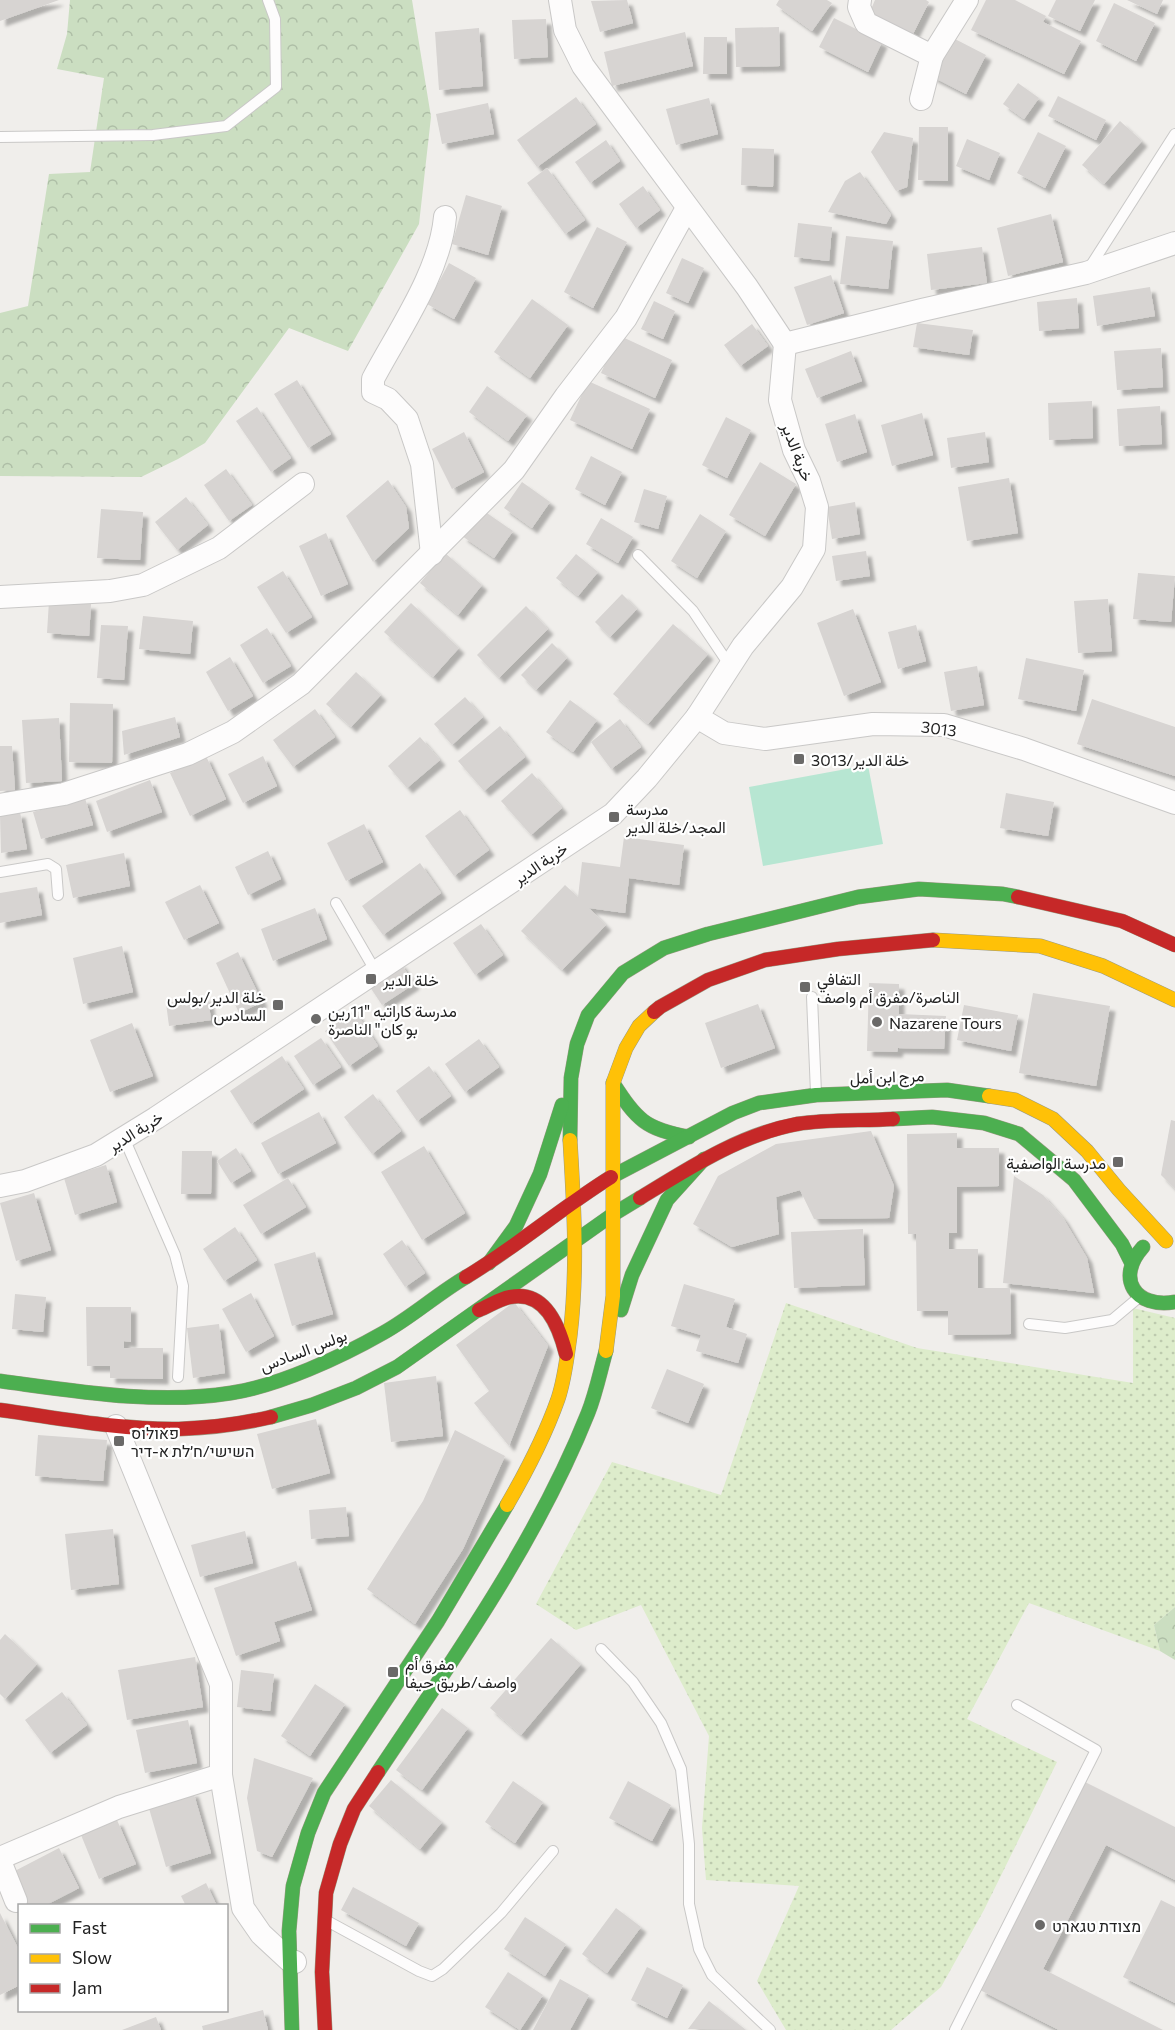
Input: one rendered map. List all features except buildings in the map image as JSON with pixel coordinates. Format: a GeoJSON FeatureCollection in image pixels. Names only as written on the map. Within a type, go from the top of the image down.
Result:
{"type":"FeatureCollection","features":[{"type":"Feature","properties":{"kind":"main road"},"geometry":{"type":"LineString","coordinates":[[489,1263],[516,1226],[540,1174],[571,1078],[577,1044],[588,1015],[623,973],[664,948],[858,897],[919,889],[1003,894],[1122,921],[1175,945]]}},
{"type":"Feature","properties":{"kind":"main road"},"geometry":{"type":"LineString","coordinates":[[599,1377],[608,1345],[613,1296],[613,1083],[626,1048],[639,1026],[660,1007],[708,980],[765,960],[827,950],[942,939],[1040,946],[1103,966],[1175,1000]]}},
{"type":"Feature","properties":{"kind":"main road"},"geometry":{"type":"LineString","coordinates":[[292,2030],[289,1960],[293,1886],[308,1833],[324,1793],[438,1621],[494,1527],[522,1479],[558,1399],[571,1338],[575,1293],[576,1242],[570,1139],[571,1078]]}},
{"type":"Feature","properties":{"kind":"main road"},"geometry":{"type":"LineString","coordinates":[[613,1083],[632,1112],[644,1121],[658,1130],[689,1137]]}},
{"type":"Feature","properties":{"kind":"main road","name":"مرج ابن أمل"},"geometry":{"type":"LineString","coordinates":[[574,1200],[612,1176],[733,1113],[759,1103],[816,1095],[947,1090],[1015,1100],[1053,1119],[1087,1150],[1119,1190],[1171,1243]]}},
{"type":"Feature","properties":{"kind":"main road"},"geometry":{"type":"LineString","coordinates":[[0,1410],[116,1426],[179,1429],[269,1418],[312,1405],[356,1388],[397,1367],[612,1215],[704,1160],[761,1133],[798,1124],[932,1117],[984,1123],[1019,1134],[1074,1180],[1122,1244],[1131,1262]]}},
{"type":"Feature","properties":{"kind":"main road"},"geometry":{"type":"LineString","coordinates":[[325,2030],[322,1972],[326,1893],[340,1844],[354,1809],[466,1639],[552,1495],[589,1410],[632,1275],[650,1235],[667,1200],[704,1160]]}},
{"type":"Feature","properties":{"kind":"main road","name":"بولس السادس"},"geometry":{"type":"LineString","coordinates":[[0,1381],[94,1394],[179,1397],[232,1392],[278,1380],[335,1358],[385,1332],[489,1263],[574,1200]]}},
{"type":"Feature","properties":{"kind":"main road"},"geometry":{"type":"LineString","coordinates":[[1171,1243],[1155,1241],[1145,1245],[1131,1262],[1129,1272],[1130,1283],[1140,1297],[1153,1305],[1172,1307]]}},
{"type":"Feature","properties":{"kind":"main road"},"geometry":{"type":"LineString","coordinates":[[479,1310],[510,1297],[526,1298],[541,1303],[560,1329],[566,1355],[563,1381]]}},
{"type":"Feature","properties":{"kind":"street"},"geometry":{"type":"LineString","coordinates":[[560,0],[565,30],[583,66],[747,287],[784,344],[1086,273],[1175,243]]}},
{"type":"Feature","properties":{"kind":"street"},"geometry":{"type":"LineString","coordinates":[[860,0],[859,7],[866,23],[932,56]]}},
{"type":"Feature","properties":{"kind":"street"},"geometry":{"type":"LineString","coordinates":[[921,99],[932,56],[967,0]]}},
{"type":"Feature","properties":{"kind":"street"},"geometry":{"type":"LineString","coordinates":[[0,805],[64,794],[188,754],[233,732],[301,684],[514,470],[566,396],[626,318],[687,208]]}},
{"type":"Feature","properties":{"kind":"street"},"geometry":{"type":"LineString","coordinates":[[432,554],[422,464],[407,419],[388,399],[373,392],[373,379],[429,276],[443,239],[445,217]]}},
{"type":"Feature","properties":{"kind":"street","name":"خربة الدير"},"geometry":{"type":"LineString","coordinates":[[0,1186],[25,1181],[96,1155],[123,1138],[613,814],[647,778],[697,717],[743,646],[792,587],[814,549],[817,507],[809,481],[794,450],[780,400],[784,344]]}},
{"type":"Feature","properties":{"kind":"street"},"geometry":{"type":"LineString","coordinates":[[0,597],[110,591],[143,585],[219,548],[303,484]]}},
{"type":"Feature","properties":{"kind":"street","name":"3013"},"geometry":{"type":"LineString","coordinates":[[697,717],[724,733],[765,739],[873,724],[944,725],[1024,749],[1175,803]]}},
{"type":"Feature","properties":{"kind":"street"},"geometry":{"type":"LineString","coordinates":[[116,1426],[221,1684],[220,1775],[243,1908],[261,1934],[289,1960],[322,1972]]}},
{"type":"Feature","properties":{"kind":"street"},"geometry":{"type":"LineString","coordinates":[[16,1900],[0,1860],[119,1807],[220,1775]]}},
{"type":"Feature","properties":{"kind":"lane"},"geometry":{"type":"LineString","coordinates":[[0,137],[153,135],[226,126],[276,87],[276,19],[268,0]]}},
{"type":"Feature","properties":{"kind":"lane"},"geometry":{"type":"LineString","coordinates":[[1086,273],[1175,134]]}},
{"type":"Feature","properties":{"kind":"lane"},"geometry":{"type":"LineString","coordinates":[[638,555],[693,612],[730,666]]}},
{"type":"Feature","properties":{"kind":"lane"},"geometry":{"type":"LineString","coordinates":[[0,872],[48,864],[56,869],[58,895]]}},
{"type":"Feature","properties":{"kind":"lane"},"geometry":{"type":"LineString","coordinates":[[336,903],[376,972]]}},
{"type":"Feature","properties":{"kind":"lane"},"geometry":{"type":"LineString","coordinates":[[812,997],[816,1095]]}},
{"type":"Feature","properties":{"kind":"lane"},"geometry":{"type":"LineString","coordinates":[[123,1138],[175,1255],[183,1286],[178,1377]]}},
{"type":"Feature","properties":{"kind":"lane"},"geometry":{"type":"LineString","coordinates":[[1029,1324],[1065,1328],[1112,1320],[1140,1297]]}},
{"type":"Feature","properties":{"kind":"lane"},"geometry":{"type":"LineString","coordinates":[[601,1648],[633,1682],[661,1723],[681,1769],[689,1844],[689,1904],[699,1949],[712,1975],[770,2030]]}},
{"type":"Feature","properties":{"kind":"lane"},"geometry":{"type":"LineString","coordinates":[[955,2030],[1096,1750],[1017,1705]]}},
{"type":"Feature","properties":{"kind":"lane"},"geometry":{"type":"LineString","coordinates":[[324,1919],[432,1976],[443,1969],[501,1913],[553,1851]]}},
{"type":"Feature","properties":{"kind":"green space"},"geometry":{"type":"Polygon","coordinates":[[[70,0],[412,0],[431,117],[419,224],[348,351],[289,328],[205,443],[141,477],[0,476],[0,313],[28,306],[49,174],[90,172],[104,78],[57,69],[67,34],[70,0]]]}},
{"type":"Feature","properties":{"kind":"green space"},"geometry":{"type":"Polygon","coordinates":[[[868,765],[883,844],[763,866],[749,787],[868,765]]]}},
{"type":"Feature","properties":{"kind":"green space"},"geometry":{"type":"Polygon","coordinates":[[[786,1303],[917,1348],[1133,1383],[1133,1308],[1175,1318],[1175,1607],[1154,1625],[1160,1651],[1029,1603],[967,1719],[1057,1762],[984,1910],[941,1987],[891,2030],[786,2030],[757,1981],[799,1886],[706,1880],[702,1828],[709,1736],[641,1605],[576,1630],[536,1604],[612,1462],[721,1495],[786,1303]]]}},
{"type":"Feature","properties":{"kind":"green space"},"geometry":{"type":"Polygon","coordinates":[[[1175,1607],[1175,1660],[1160,1651],[1154,1625],[1175,1607]]]}},
{"type":"Feature","properties":{"kind":"traffic: fast"},"geometry":{"type":"LineString","coordinates":[[570,1140],[571,1078],[577,1044],[588,1015],[623,973],[664,948],[708,934],[858,897],[919,889],[1018,897]]}},
{"type":"Feature","properties":{"kind":"traffic: fast"},"geometry":{"type":"LineString","coordinates":[[613,1083],[629,1106],[644,1121],[662,1130],[689,1137]]}},
{"type":"Feature","properties":{"kind":"traffic: fast"},"geometry":{"type":"LineString","coordinates":[[611,1177],[733,1113],[759,1103],[816,1095],[947,1090],[989,1096]]}},
{"type":"Feature","properties":{"kind":"traffic: fast"},"geometry":{"type":"LineString","coordinates":[[489,1263],[516,1226],[540,1174],[562,1105]]}},
{"type":"Feature","properties":{"kind":"traffic: fast"},"geometry":{"type":"LineString","coordinates":[[893,1119],[932,1117],[984,1123],[1019,1134],[1074,1180],[1122,1244],[1131,1262]]}},
{"type":"Feature","properties":{"kind":"traffic: fast"},"geometry":{"type":"LineString","coordinates":[[621,1310],[632,1275],[667,1200],[704,1159]]}},
{"type":"Feature","properties":{"kind":"traffic: fast"},"geometry":{"type":"LineString","coordinates":[[271,1417],[312,1405],[356,1388],[397,1367],[612,1215],[640,1198]]}},
{"type":"Feature","properties":{"kind":"traffic: fast"},"geometry":{"type":"LineString","coordinates":[[1143,1247],[1131,1270],[1130,1280],[1134,1289],[1149,1301],[1175,1302]]}},
{"type":"Feature","properties":{"kind":"traffic: fast"},"geometry":{"type":"LineString","coordinates":[[0,1381],[116,1395],[174,1398],[231,1393],[249,1389],[269,1384],[329,1361],[366,1342],[394,1327],[466,1277]]}},
{"type":"Feature","properties":{"kind":"traffic: fast"},"geometry":{"type":"LineString","coordinates":[[378,1772],[492,1598],[544,1507],[588,1413],[606,1351]]}},
{"type":"Feature","properties":{"kind":"traffic: fast"},"geometry":{"type":"LineString","coordinates":[[292,2030],[289,1931],[293,1886],[308,1833],[324,1793],[438,1621],[507,1505]]}},
{"type":"Feature","properties":{"kind":"traffic: slow"},"geometry":{"type":"LineString","coordinates":[[933,940],[1040,946],[1103,966],[1175,1000]]}},
{"type":"Feature","properties":{"kind":"traffic: slow"},"geometry":{"type":"LineString","coordinates":[[606,1351],[613,1296],[613,1083],[626,1048],[639,1026],[654,1012]]}},
{"type":"Feature","properties":{"kind":"traffic: slow"},"geometry":{"type":"LineString","coordinates":[[989,1096],[1015,1100],[1053,1119],[1087,1151],[1166,1241]]}},
{"type":"Feature","properties":{"kind":"traffic: slow"},"geometry":{"type":"LineString","coordinates":[[507,1505],[548,1426],[566,1368],[575,1262],[570,1140]]}},
{"type":"Feature","properties":{"kind":"traffic: jam"},"geometry":{"type":"LineString","coordinates":[[1018,897],[1122,921],[1175,945]]}},
{"type":"Feature","properties":{"kind":"traffic: jam"},"geometry":{"type":"LineString","coordinates":[[654,1012],[708,980],[765,960],[838,949],[933,940]]}},
{"type":"Feature","properties":{"kind":"traffic: jam"},"geometry":{"type":"LineString","coordinates":[[640,1198],[715,1154],[776,1129],[820,1121],[893,1119]]}},
{"type":"Feature","properties":{"kind":"traffic: jam"},"geometry":{"type":"LineString","coordinates":[[466,1277],[611,1177]]}},
{"type":"Feature","properties":{"kind":"traffic: jam"},"geometry":{"type":"LineString","coordinates":[[479,1310],[510,1297],[522,1296],[533,1299],[548,1312],[559,1332],[566,1354]]}},
{"type":"Feature","properties":{"kind":"traffic: jam"},"geometry":{"type":"LineString","coordinates":[[0,1410],[89,1423],[157,1429],[213,1427],[271,1417]]}},
{"type":"Feature","properties":{"kind":"traffic: jam"},"geometry":{"type":"LineString","coordinates":[[325,2030],[322,1972],[326,1893],[340,1844],[354,1809],[378,1772]]}},
{"type":"Feature","properties":{"kind":"place","name":"3013/خلة الدير"},"geometry":{"type":"Point","coordinates":[799,759]}},
{"type":"Feature","properties":{"kind":"place","name":"مدرسة المجد/خلة الدير"},"geometry":{"type":"Point","coordinates":[614,817]}},
{"type":"Feature","properties":{"kind":"place","name":"خلة الدير"},"geometry":{"type":"Point","coordinates":[371,979]}},
{"type":"Feature","properties":{"kind":"place","name":"التفافي الناصرة/مفرق أم واصف"},"geometry":{"type":"Point","coordinates":[805,987]}},
{"type":"Feature","properties":{"kind":"place","name":"خلة الدير/بولس السادس"},"geometry":{"type":"Point","coordinates":[278,1005]}},
{"type":"Feature","properties":{"kind":"place","name":"مدرسة كاراتيه \"11رين بو كان\" الناصرة"},"geometry":{"type":"Point","coordinates":[316,1019]}},
{"type":"Feature","properties":{"kind":"place","name":"Nazarene Tours"},"geometry":{"type":"Point","coordinates":[877,1022]}},
{"type":"Feature","properties":{"kind":"place","name":"مدرسة الواصفية"},"geometry":{"type":"Point","coordinates":[1118,1162]}},
{"type":"Feature","properties":{"kind":"place","name":"פאולוס השישי/ח׳לת א-דיר"},"geometry":{"type":"Point","coordinates":[119,1441]}},
{"type":"Feature","properties":{"kind":"place","name":"مفرق أم واصف/طريق حيفا"},"geometry":{"type":"Point","coordinates":[393,1672]}},
{"type":"Feature","properties":{"kind":"place","name":"מצודת טגארט"},"geometry":{"type":"Point","coordinates":[1040,1925]}}]}
